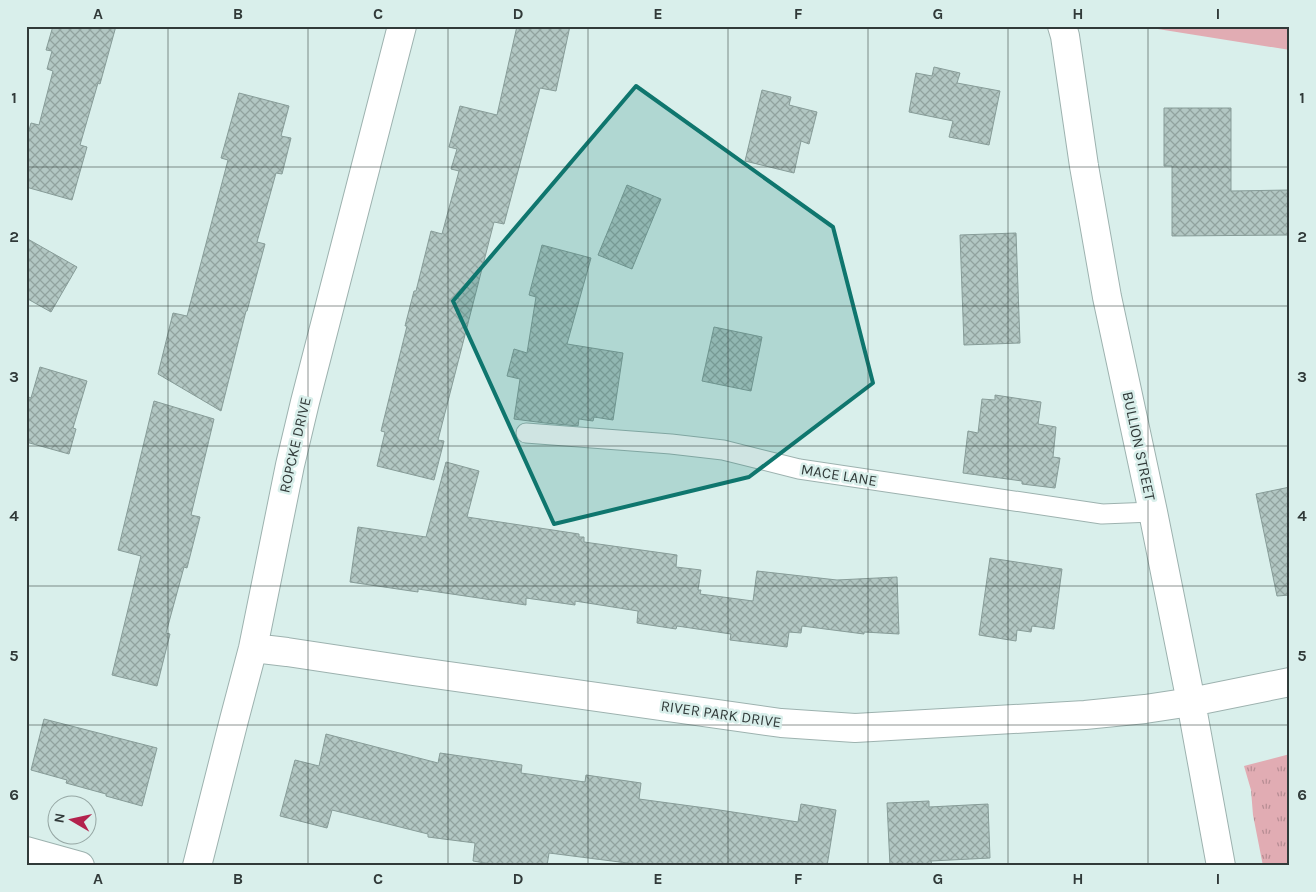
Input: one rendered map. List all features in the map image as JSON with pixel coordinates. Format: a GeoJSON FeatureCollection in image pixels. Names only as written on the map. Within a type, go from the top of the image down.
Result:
{"type":"FeatureCollection","features":[{"type":"Feature","properties":{"kind":"street","name":"ROPCKE DRIVE"},"geometry":{"type":"LineString","coordinates":[[197,866],[253,648],[288,474],[305,402],[402,26]]}},
{"type":"Feature","properties":{"kind":"street","name":"BULLION STREET"},"geometry":{"type":"LineString","coordinates":[[1062,26],[1106,297],[1153,512],[1221,866]]}},
{"type":"Feature","properties":{"kind":"street","name":"RIVER PARK DRIVE"},"geometry":{"type":"LineString","coordinates":[[253,648],[771,721],[855,728],[1084,715],[1145,709],[1191,702],[1290,682]]}},
{"type":"Feature","properties":{"kind":"street"},"geometry":{"type":"LineString","coordinates":[[26,852],[80,866]]}},
{"type":"Feature","properties":{"kind":"lane","name":"MACE LANE"},"geometry":{"type":"LineString","coordinates":[[526,433],[671,444],[723,450],[799,469],[1102,514],[1153,512]]}},
{"type":"Feature","properties":{"kind":"highlighted area"},"geometry":{"type":"Polygon","coordinates":[[[636,86],[833,227],[873,383],[749,477],[554,524],[453,301],[636,86]]]}},
{"type":"Feature","properties":{"kind":"green space"},"geometry":{"type":"Polygon","coordinates":[[[1139,26],[1290,26],[1290,50],[1139,26]]]}},
{"type":"Feature","properties":{"kind":"green space"},"geometry":{"type":"Polygon","coordinates":[[[1290,754],[1290,866],[1263,866],[1253,815],[1251,790],[1244,766],[1290,754]]]}},
{"type":"Feature","properties":{"kind":"building"},"geometry":{"type":"Polygon","coordinates":[[[53,26],[116,26],[80,145],[87,147],[72,200],[26,187],[26,141],[31,123],[39,125],[53,71],[47,69],[52,51],[46,50],[53,26]]]}},
{"type":"Feature","properties":{"kind":"building"},"geometry":{"type":"Polygon","coordinates":[[[517,26],[570,26],[556,91],[540,88],[504,224],[494,222],[438,440],[444,441],[434,480],[377,466],[385,432],[381,431],[414,291],[416,291],[431,231],[442,234],[459,171],[451,169],[457,149],[449,147],[460,106],[497,115],[517,26]]]}},
{"type":"Feature","properties":{"kind":"building"},"geometry":{"type":"Polygon","coordinates":[[[934,67],[960,73],[957,83],[1000,91],[989,145],[949,137],[953,121],[909,112],[916,73],[932,76],[934,67]]]}},
{"type":"Feature","properties":{"kind":"building"},"geometry":{"type":"Polygon","coordinates":[[[762,90],[791,97],[789,105],[817,112],[809,144],[801,141],[794,173],[745,161],[762,90]]]}},
{"type":"Feature","properties":{"kind":"building"},"geometry":{"type":"Polygon","coordinates":[[[239,93],[289,106],[281,136],[291,138],[282,174],[276,173],[257,242],[265,244],[221,411],[158,374],[173,313],[187,316],[228,160],[221,158],[239,93]]]}},
{"type":"Feature","properties":{"kind":"building"},"geometry":{"type":"Polygon","coordinates":[[[1164,108],[1231,108],[1231,191],[1290,190],[1290,235],[1172,236],[1172,166],[1164,166],[1164,108]]]}},
{"type":"Feature","properties":{"kind":"building"},"geometry":{"type":"Polygon","coordinates":[[[627,185],[661,199],[632,269],[598,255],[627,185]]]}},
{"type":"Feature","properties":{"kind":"building"},"geometry":{"type":"Polygon","coordinates":[[[1016,233],[1020,343],[964,345],[960,235],[1016,233]]]}},
{"type":"Feature","properties":{"kind":"building"},"geometry":{"type":"Polygon","coordinates":[[[26,238],[77,267],[51,312],[26,298],[26,238]]]}},
{"type":"Feature","properties":{"kind":"building"},"geometry":{"type":"Polygon","coordinates":[[[542,245],[591,258],[567,344],[623,353],[613,420],[594,417],[593,421],[579,419],[578,426],[514,419],[520,379],[507,376],[514,349],[527,353],[536,297],[529,295],[542,245]]]}},
{"type":"Feature","properties":{"kind":"building"},"geometry":{"type":"Polygon","coordinates":[[[714,327],[762,337],[751,391],[702,381],[714,327]]]}},
{"type":"Feature","properties":{"kind":"building"},"geometry":{"type":"Polygon","coordinates":[[[40,367],[87,381],[73,428],[76,429],[69,454],[26,442],[26,396],[31,398],[40,367]]]}},
{"type":"Feature","properties":{"kind":"building"},"geometry":{"type":"Polygon","coordinates":[[[995,395],[1041,402],[1038,424],[1056,427],[1053,457],[1060,458],[1055,488],[1022,484],[1022,481],[963,473],[968,431],[978,433],[982,399],[995,400],[995,395]]]}},
{"type":"Feature","properties":{"kind":"building"},"geometry":{"type":"Polygon","coordinates":[[[154,401],[214,419],[191,515],[200,517],[187,568],[184,567],[166,633],[170,634],[157,686],[112,675],[141,556],[118,550],[154,401]]]}},
{"type":"Feature","properties":{"kind":"building"},"geometry":{"type":"Polygon","coordinates":[[[446,462],[479,471],[467,517],[579,534],[579,537],[584,537],[584,542],[677,555],[676,567],[701,570],[698,590],[701,590],[700,594],[753,601],[757,571],[837,580],[897,577],[899,634],[864,632],[864,634],[802,626],[801,633],[789,632],[787,647],[730,640],[731,634],[677,626],[676,629],[637,623],[638,611],[575,601],[575,605],[526,598],[526,605],[418,589],[418,592],[350,582],[358,527],[426,537],[446,462]]]}},
{"type":"Feature","properties":{"kind":"building"},"geometry":{"type":"Polygon","coordinates":[[[1290,487],[1290,595],[1277,596],[1256,494],[1290,487]]]}},
{"type":"Feature","properties":{"kind":"building"},"geometry":{"type":"Polygon","coordinates":[[[990,558],[1062,569],[1054,629],[1032,626],[1031,632],[1017,630],[1016,641],[979,635],[990,558]]]}},
{"type":"Feature","properties":{"kind":"building"},"geometry":{"type":"Polygon","coordinates":[[[44,719],[157,748],[142,806],[66,783],[67,780],[31,770],[44,719]]]}},
{"type":"Feature","properties":{"kind":"building"},"geometry":{"type":"Polygon","coordinates":[[[326,734],[438,763],[440,753],[522,765],[521,773],[585,782],[586,775],[641,783],[639,799],[798,822],[801,804],[836,810],[827,866],[651,866],[549,853],[547,866],[503,866],[473,861],[475,843],[428,837],[428,834],[332,810],[327,828],[280,816],[295,760],[319,766],[326,734]]]}},
{"type":"Feature","properties":{"kind":"building"},"geometry":{"type":"Polygon","coordinates":[[[929,801],[929,807],[988,804],[990,858],[931,861],[932,866],[890,866],[887,803],[929,801]]]}}]}
